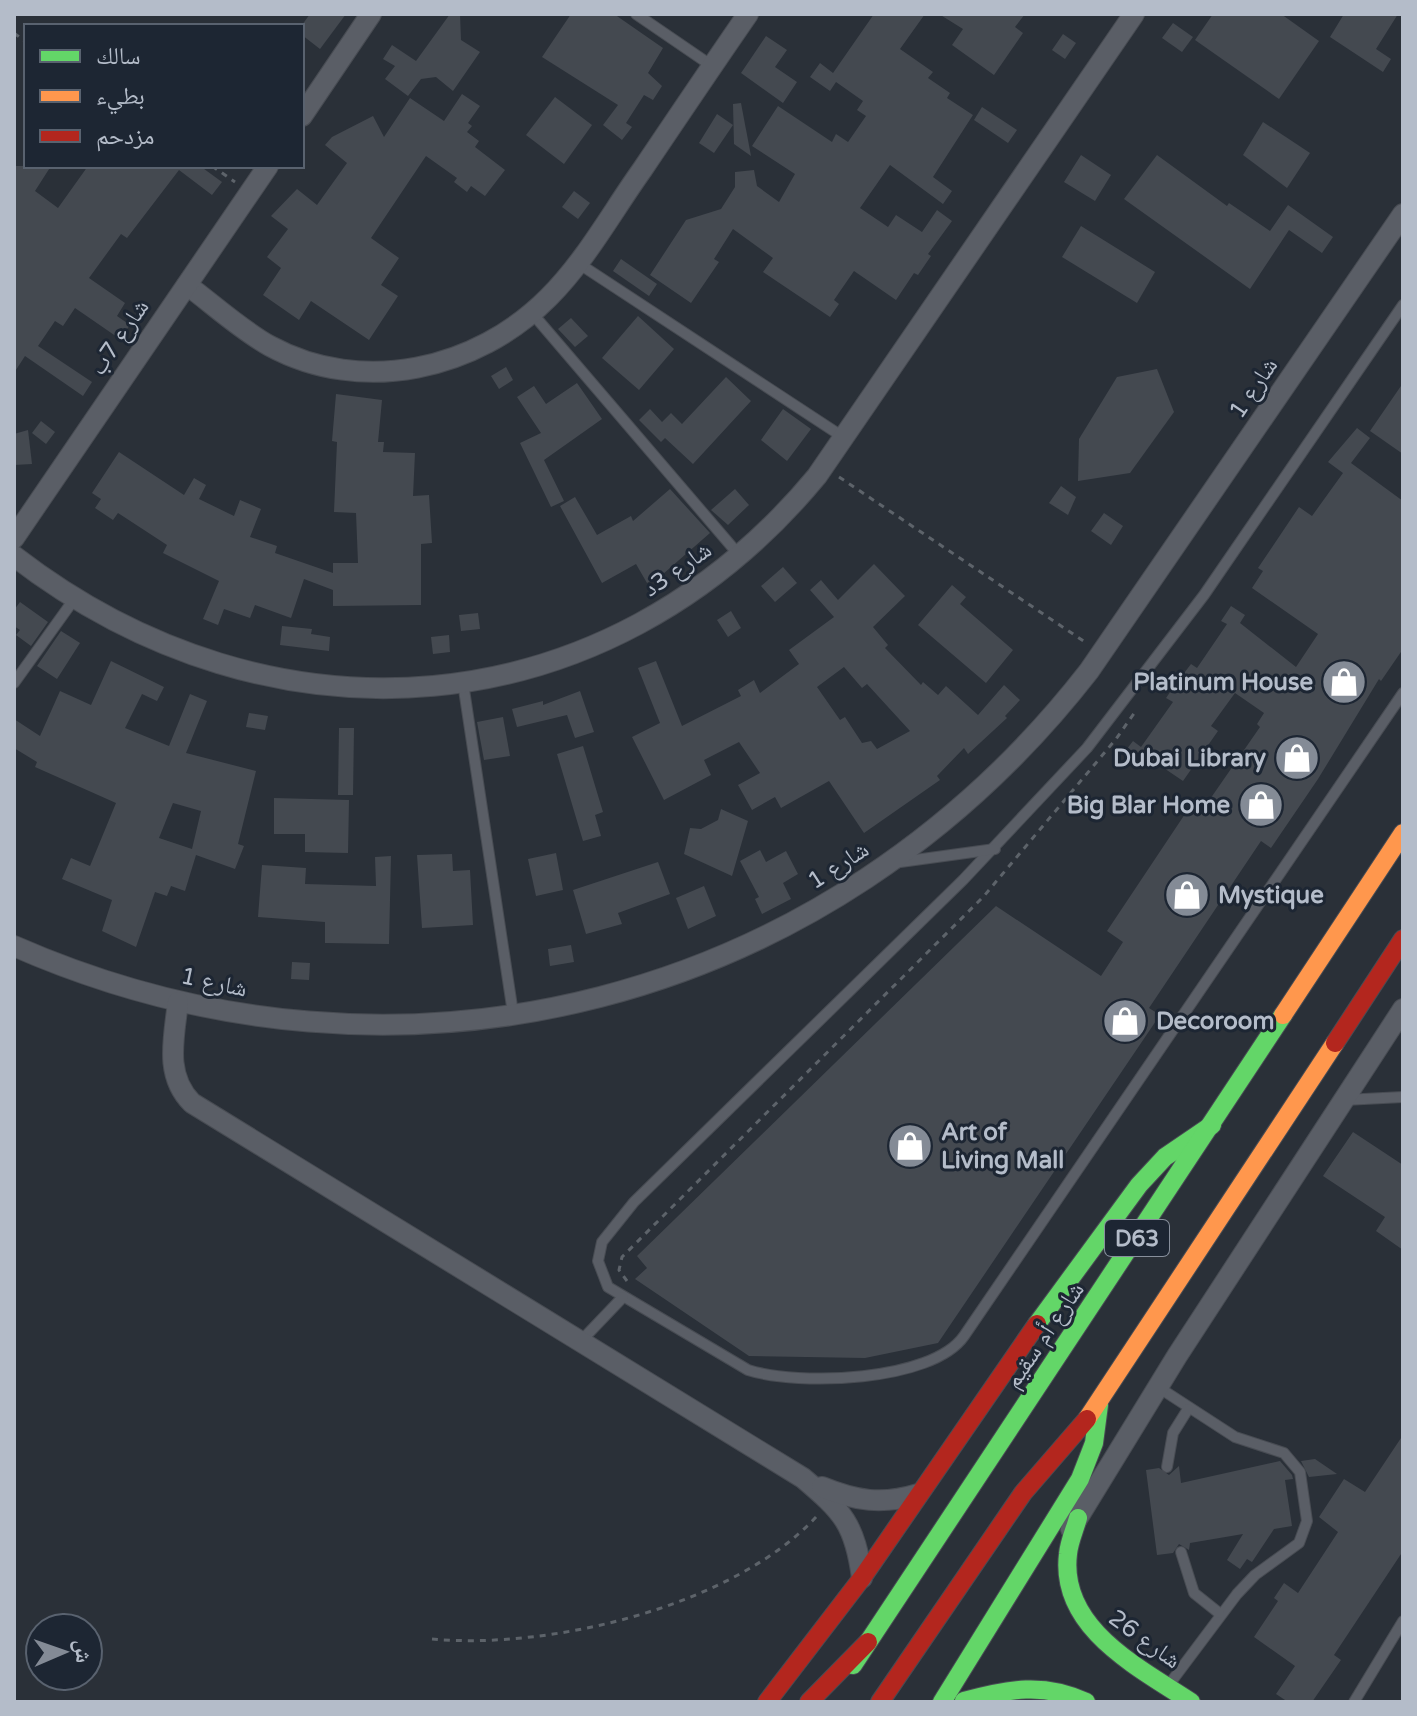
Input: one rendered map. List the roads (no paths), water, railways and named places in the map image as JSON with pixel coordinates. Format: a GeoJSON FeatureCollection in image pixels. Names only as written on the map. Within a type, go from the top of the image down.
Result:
{"type":"FeatureCollection","features":[{"type":"Feature","properties":{"kind":"main road","name":"شارع أم سقيم"},"geometry":{"type":"LineString","coordinates":[[827,1702],[1403,833]]}},
{"type":"Feature","properties":{"kind":"main road","name":"D63"},"geometry":{"type":"LineString","coordinates":[[880,1702],[1023,1493],[1099,1405],[1403,939]]}},
{"type":"Feature","properties":{"kind":"main road"},"geometry":{"type":"LineString","coordinates":[[767,1702],[862,1578],[1052,1302],[1139,1185],[1172,1151],[1212,1125]]}},
{"type":"Feature","properties":{"kind":"main road"},"geometry":{"type":"LineString","coordinates":[[942,1702],[1080,1479],[1094,1443],[1099,1405]]}},
{"type":"Feature","properties":{"kind":"main road"},"geometry":{"type":"LineString","coordinates":[[924,1702],[1067,1478],[1080,1450],[1084,1421]]}},
{"type":"Feature","properties":{"kind":"main road","name":"شارع 26"},"geometry":{"type":"LineString","coordinates":[[1078,1518],[1066,1554],[1069,1591],[1076,1609],[1099,1639],[1191,1702]]}},
{"type":"Feature","properties":{"kind":"main road"},"geometry":{"type":"LineString","coordinates":[[809,1702],[868,1642]]}},
{"type":"Feature","properties":{"kind":"main road"},"geometry":{"type":"LineString","coordinates":[[964,1702],[1028,1685],[1051,1687],[1086,1702]]}},
{"type":"Feature","properties":{"kind":"street"},"geometry":{"type":"LineString","coordinates":[[304,113],[371,14]]}},
{"type":"Feature","properties":{"kind":"street"},"geometry":{"type":"LineString","coordinates":[[187,285],[268,345],[315,363],[364,371],[402,370],[439,364],[492,341],[532,313],[578,263],[748,14]]}},
{"type":"Feature","properties":{"kind":"street","name":"شارع 3د"},"geometry":{"type":"LineString","coordinates":[[14,556],[75,598],[173,649],[268,678],[380,690],[463,683],[545,665],[608,641],[667,610],[740,556],[795,502],[823,466],[1134,14]]}},
{"type":"Feature","properties":{"kind":"street","name":"شارع 7ب"},"geometry":{"type":"LineString","coordinates":[[14,538],[267,168]]}},
{"type":"Feature","properties":{"kind":"street","name":"شارع 1"},"geometry":{"type":"LineString","coordinates":[[14,946],[86,976],[222,1012],[318,1024],[424,1024],[513,1015],[590,1000],[699,966],[782,928],[887,864],[940,824],[1020,753],[1102,653],[1403,214]]}},
{"type":"Feature","properties":{"kind":"street"},"geometry":{"type":"LineString","coordinates":[[178,1002],[172,1070],[182,1093],[192,1103],[803,1478],[840,1510],[854,1533],[862,1578]]}},
{"type":"Feature","properties":{"kind":"street"},"geometry":{"type":"LineString","coordinates":[[964,1702],[1158,1387],[1403,1009]]}},
{"type":"Feature","properties":{"kind":"street"},"geometry":{"type":"LineString","coordinates":[[803,1478],[863,1501],[889,1501],[922,1493]]}},
{"type":"Feature","properties":{"kind":"lane"},"geometry":{"type":"LineString","coordinates":[[636,14],[712,66]]}},
{"type":"Feature","properties":{"kind":"lane"},"geometry":{"type":"LineString","coordinates":[[578,263],[843,437]]}},
{"type":"Feature","properties":{"kind":"lane"},"geometry":{"type":"LineString","coordinates":[[1403,305],[1169,644],[1087,748],[995,849],[634,1202],[607,1234],[599,1251],[600,1271],[608,1287],[748,1370],[778,1378],[829,1379],[919,1365],[947,1353],[973,1323],[1403,693]]}},
{"type":"Feature","properties":{"kind":"lane"},"geometry":{"type":"LineString","coordinates":[[532,313],[740,556]]}},
{"type":"Feature","properties":{"kind":"lane"},"geometry":{"type":"LineString","coordinates":[[14,683],[75,598]]}},
{"type":"Feature","properties":{"kind":"lane"},"geometry":{"type":"LineString","coordinates":[[463,683],[513,1015]]}},
{"type":"Feature","properties":{"kind":"lane"},"geometry":{"type":"LineString","coordinates":[[887,864],[995,849]]}},
{"type":"Feature","properties":{"kind":"lane"},"geometry":{"type":"LineString","coordinates":[[1342,1100],[1403,1097]]}},
{"type":"Feature","properties":{"kind":"lane"},"geometry":{"type":"LineString","coordinates":[[581,1341],[623,1297]]}},
{"type":"Feature","properties":{"kind":"lane"},"geometry":{"type":"LineString","coordinates":[[1158,1387],[1188,1409],[1247,1442],[1284,1453],[1294,1461],[1302,1485],[1307,1521],[1299,1543],[1255,1575],[1219,1613],[1168,1686]]}},
{"type":"Feature","properties":{"kind":"lane"},"geometry":{"type":"LineString","coordinates":[[1167,1467],[1173,1433],[1188,1409]]}},
{"type":"Feature","properties":{"kind":"lane"},"geometry":{"type":"LineString","coordinates":[[1181,1552],[1194,1593],[1219,1613]]}},
{"type":"Feature","properties":{"kind":"lane"},"geometry":{"type":"LineString","coordinates":[[1354,1702],[1403,1621]]}},
{"type":"Feature","properties":{"kind":"place","name":"Platinum House"},"geometry":{"type":"Point","coordinates":[1344,682]}},
{"type":"Feature","properties":{"kind":"place","name":"Dubai Library"},"geometry":{"type":"Point","coordinates":[1297,758]}},
{"type":"Feature","properties":{"kind":"place","name":"Big Blar Home"},"geometry":{"type":"Point","coordinates":[1261,805]}},
{"type":"Feature","properties":{"kind":"place","name":"Mystique"},"geometry":{"type":"Point","coordinates":[1187,895]}},
{"type":"Feature","properties":{"kind":"place","name":"Decoroom"},"geometry":{"type":"Point","coordinates":[1125,1021]}},
{"type":"Feature","properties":{"kind":"place","name":"Art of Living Mall"},"geometry":{"type":"Point","coordinates":[910,1146]}}]}
